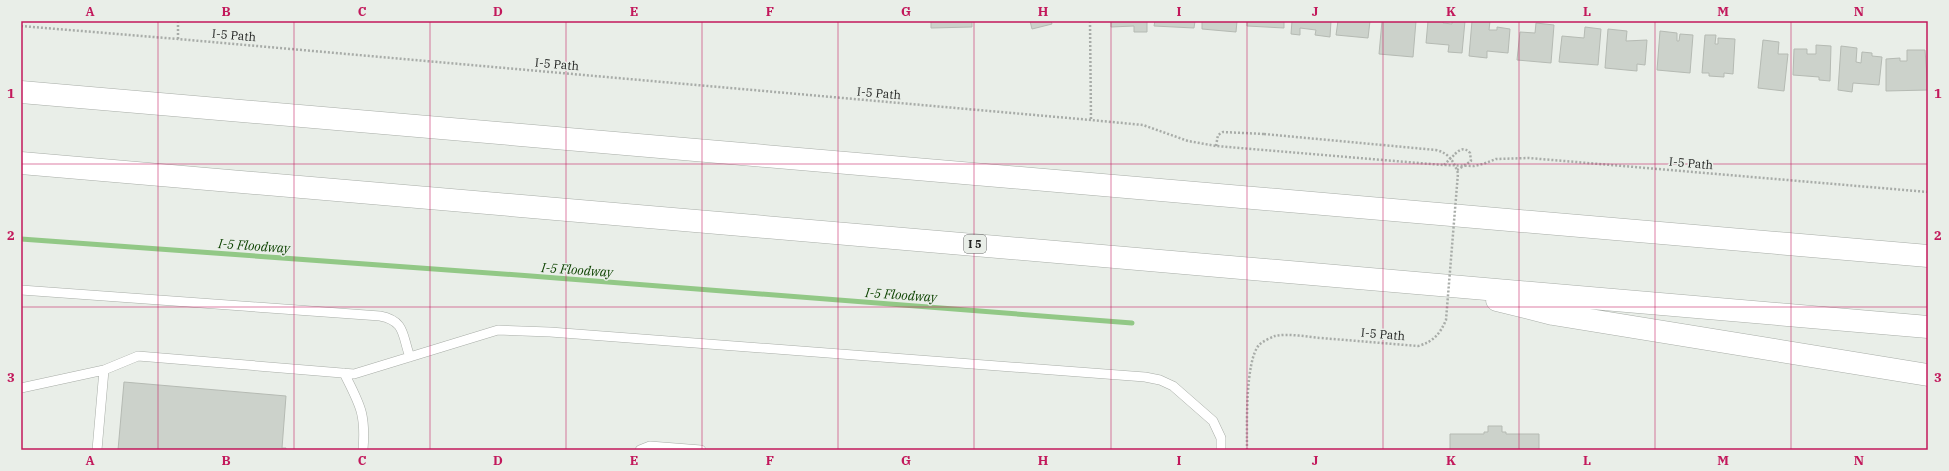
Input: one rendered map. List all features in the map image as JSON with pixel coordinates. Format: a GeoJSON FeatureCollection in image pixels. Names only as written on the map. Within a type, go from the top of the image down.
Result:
{"type":"FeatureCollection","features":[{"type":"Feature","properties":{"kind":"highway"},"geometry":{"type":"LineString","coordinates":[[21,92],[1928,256]]}},
{"type":"Feature","properties":{"kind":"highway","name":"I 5"},"geometry":{"type":"LineString","coordinates":[[21,163],[1928,327]]}},
{"type":"Feature","properties":{"kind":"highway"},"geometry":{"type":"LineString","coordinates":[[1434,284],[1553,314],[1928,375]]}},
{"type":"Feature","properties":{"kind":"lane"},"geometry":{"type":"LineString","coordinates":[[21,290],[392,318],[399,325],[403,333],[410,357]]}},
{"type":"Feature","properties":{"kind":"lane"},"geometry":{"type":"LineString","coordinates":[[21,388],[104,370],[138,356],[354,374],[498,330],[550,332],[1145,377],[1160,380],[1173,386],[1213,421],[1221,438],[1221,450]]}},
{"type":"Feature","properties":{"kind":"lane"},"geometry":{"type":"LineString","coordinates":[[97,450],[104,370]]}},
{"type":"Feature","properties":{"kind":"lane"},"geometry":{"type":"LineString","coordinates":[[344,373],[362,410],[365,428],[363,450]]}},
{"type":"Feature","properties":{"kind":"lane"},"geometry":{"type":"LineString","coordinates":[[640,450],[650,446],[701,450]]}},
{"type":"Feature","properties":{"kind":"path"},"geometry":{"type":"LineString","coordinates":[[178,21],[178,39]]}},
{"type":"Feature","properties":{"kind":"path"},"geometry":{"type":"LineString","coordinates":[[1090,21],[1090,120]]}},
{"type":"Feature","properties":{"kind":"path","name":"I-5 Path"},"geometry":{"type":"LineString","coordinates":[[21,26],[1143,125],[1188,141],[1216,146],[1443,165],[1474,166],[1496,159],[1528,158],[1928,192]]}},
{"type":"Feature","properties":{"kind":"path"},"geometry":{"type":"LineString","coordinates":[[1216,146],[1218,135],[1223,132],[1264,134],[1436,150],[1443,152],[1451,158],[1457,170],[1469,163],[1471,155],[1465,149],[1460,149],[1454,154],[1443,165]]}},
{"type":"Feature","properties":{"kind":"path","name":"I-5 Path"},"geometry":{"type":"LineString","coordinates":[[1247,450],[1249,381],[1252,359],[1260,344],[1267,339],[1282,335],[1418,346],[1427,344],[1436,337],[1446,320],[1457,193],[1457,170]]}},
{"type":"Feature","properties":{"kind":"building"},"geometry":{"type":"Polygon","coordinates":[[[931,21],[972,21],[972,27],[931,28],[931,21]]]}},
{"type":"Feature","properties":{"kind":"building"},"geometry":{"type":"Polygon","coordinates":[[[1030,21],[1051,21],[1052,24],[1032,29],[1030,21]]]}},
{"type":"Feature","properties":{"kind":"building"},"geometry":{"type":"Polygon","coordinates":[[[1111,21],[1147,21],[1147,32],[1134,32],[1134,26],[1111,27],[1111,21]]]}},
{"type":"Feature","properties":{"kind":"building"},"geometry":{"type":"Polygon","coordinates":[[[1155,21],[1195,21],[1194,28],[1154,26],[1155,21]]]}},
{"type":"Feature","properties":{"kind":"building"},"geometry":{"type":"Polygon","coordinates":[[[1202,21],[1237,21],[1236,32],[1202,29],[1202,21]]]}},
{"type":"Feature","properties":{"kind":"building"},"geometry":{"type":"Polygon","coordinates":[[[1247,21],[1284,21],[1284,28],[1247,26],[1247,21]]]}},
{"type":"Feature","properties":{"kind":"building"},"geometry":{"type":"Polygon","coordinates":[[[1292,21],[1331,21],[1330,37],[1315,35],[1316,30],[1300,28],[1300,35],[1291,34],[1292,21]]]}},
{"type":"Feature","properties":{"kind":"building"},"geometry":{"type":"Polygon","coordinates":[[[1338,21],[1370,21],[1368,38],[1336,35],[1338,21]]]}},
{"type":"Feature","properties":{"kind":"building"},"geometry":{"type":"Polygon","coordinates":[[[1382,21],[1416,21],[1413,57],[1379,54],[1382,21]]]}},
{"type":"Feature","properties":{"kind":"building"},"geometry":{"type":"Polygon","coordinates":[[[1428,21],[1443,21],[1443,23],[1452,24],[1452,21],[1465,21],[1462,53],[1448,52],[1449,45],[1426,43],[1428,21]]]}},
{"type":"Feature","properties":{"kind":"building"},"geometry":{"type":"Polygon","coordinates":[[[1472,21],[1490,21],[1489,30],[1497,30],[1497,27],[1510,29],[1508,53],[1487,51],[1487,58],[1469,56],[1472,21]]]}},
{"type":"Feature","properties":{"kind":"building"},"geometry":{"type":"Polygon","coordinates":[[[1536,23],[1554,25],[1551,63],[1517,60],[1520,32],[1535,33],[1536,23]]]}},
{"type":"Feature","properties":{"kind":"building"},"geometry":{"type":"Polygon","coordinates":[[[1585,27],[1601,29],[1598,65],[1559,62],[1562,36],[1584,38],[1585,27]]]}},
{"type":"Feature","properties":{"kind":"building"},"geometry":{"type":"Polygon","coordinates":[[[1608,29],[1627,31],[1626,41],[1647,40],[1645,65],[1637,64],[1637,71],[1605,68],[1608,29]]]}},
{"type":"Feature","properties":{"kind":"building"},"geometry":{"type":"Polygon","coordinates":[[[1660,31],[1677,33],[1677,41],[1679,41],[1680,34],[1693,35],[1690,73],[1657,70],[1660,31]]]}},
{"type":"Feature","properties":{"kind":"building"},"geometry":{"type":"Polygon","coordinates":[[[1705,35],[1716,35],[1715,44],[1718,44],[1718,38],[1735,39],[1733,74],[1724,73],[1724,77],[1709,76],[1709,73],[1702,73],[1705,35]]]}},
{"type":"Feature","properties":{"kind":"building"},"geometry":{"type":"Polygon","coordinates":[[[1763,40],[1779,42],[1778,54],[1788,54],[1784,91],[1758,88],[1763,40]]]}},
{"type":"Feature","properties":{"kind":"building"},"geometry":{"type":"Polygon","coordinates":[[[1816,45],[1831,46],[1830,81],[1819,80],[1819,77],[1793,75],[1794,49],[1807,49],[1807,54],[1816,54],[1816,45]]]}},
{"type":"Feature","properties":{"kind":"building"},"geometry":{"type":"Polygon","coordinates":[[[1841,46],[1857,48],[1856,62],[1861,63],[1862,52],[1872,53],[1872,56],[1882,57],[1879,85],[1853,83],[1852,92],[1838,90],[1841,46]]]}},
{"type":"Feature","properties":{"kind":"building"},"geometry":{"type":"Polygon","coordinates":[[[1907,50],[1925,50],[1928,90],[1886,91],[1886,59],[1900,58],[1900,61],[1907,61],[1907,50]]]}},
{"type":"Feature","properties":{"kind":"building"},"geometry":{"type":"Polygon","coordinates":[[[124,382],[286,396],[282,448],[286,448],[286,450],[118,450],[124,382]]]}},
{"type":"Feature","properties":{"kind":"building"},"geometry":{"type":"Polygon","coordinates":[[[1488,426],[1502,426],[1502,432],[1506,432],[1506,434],[1539,434],[1539,450],[1450,450],[1450,434],[1484,434],[1484,432],[1488,432],[1488,426]]]}},
{"type":"Feature","properties":{"kind":"waterway","name":"I-5 Floodway"},"geometry":{"type":"LineString","coordinates":[[21,239],[531,276],[1132,323]]}}]}
